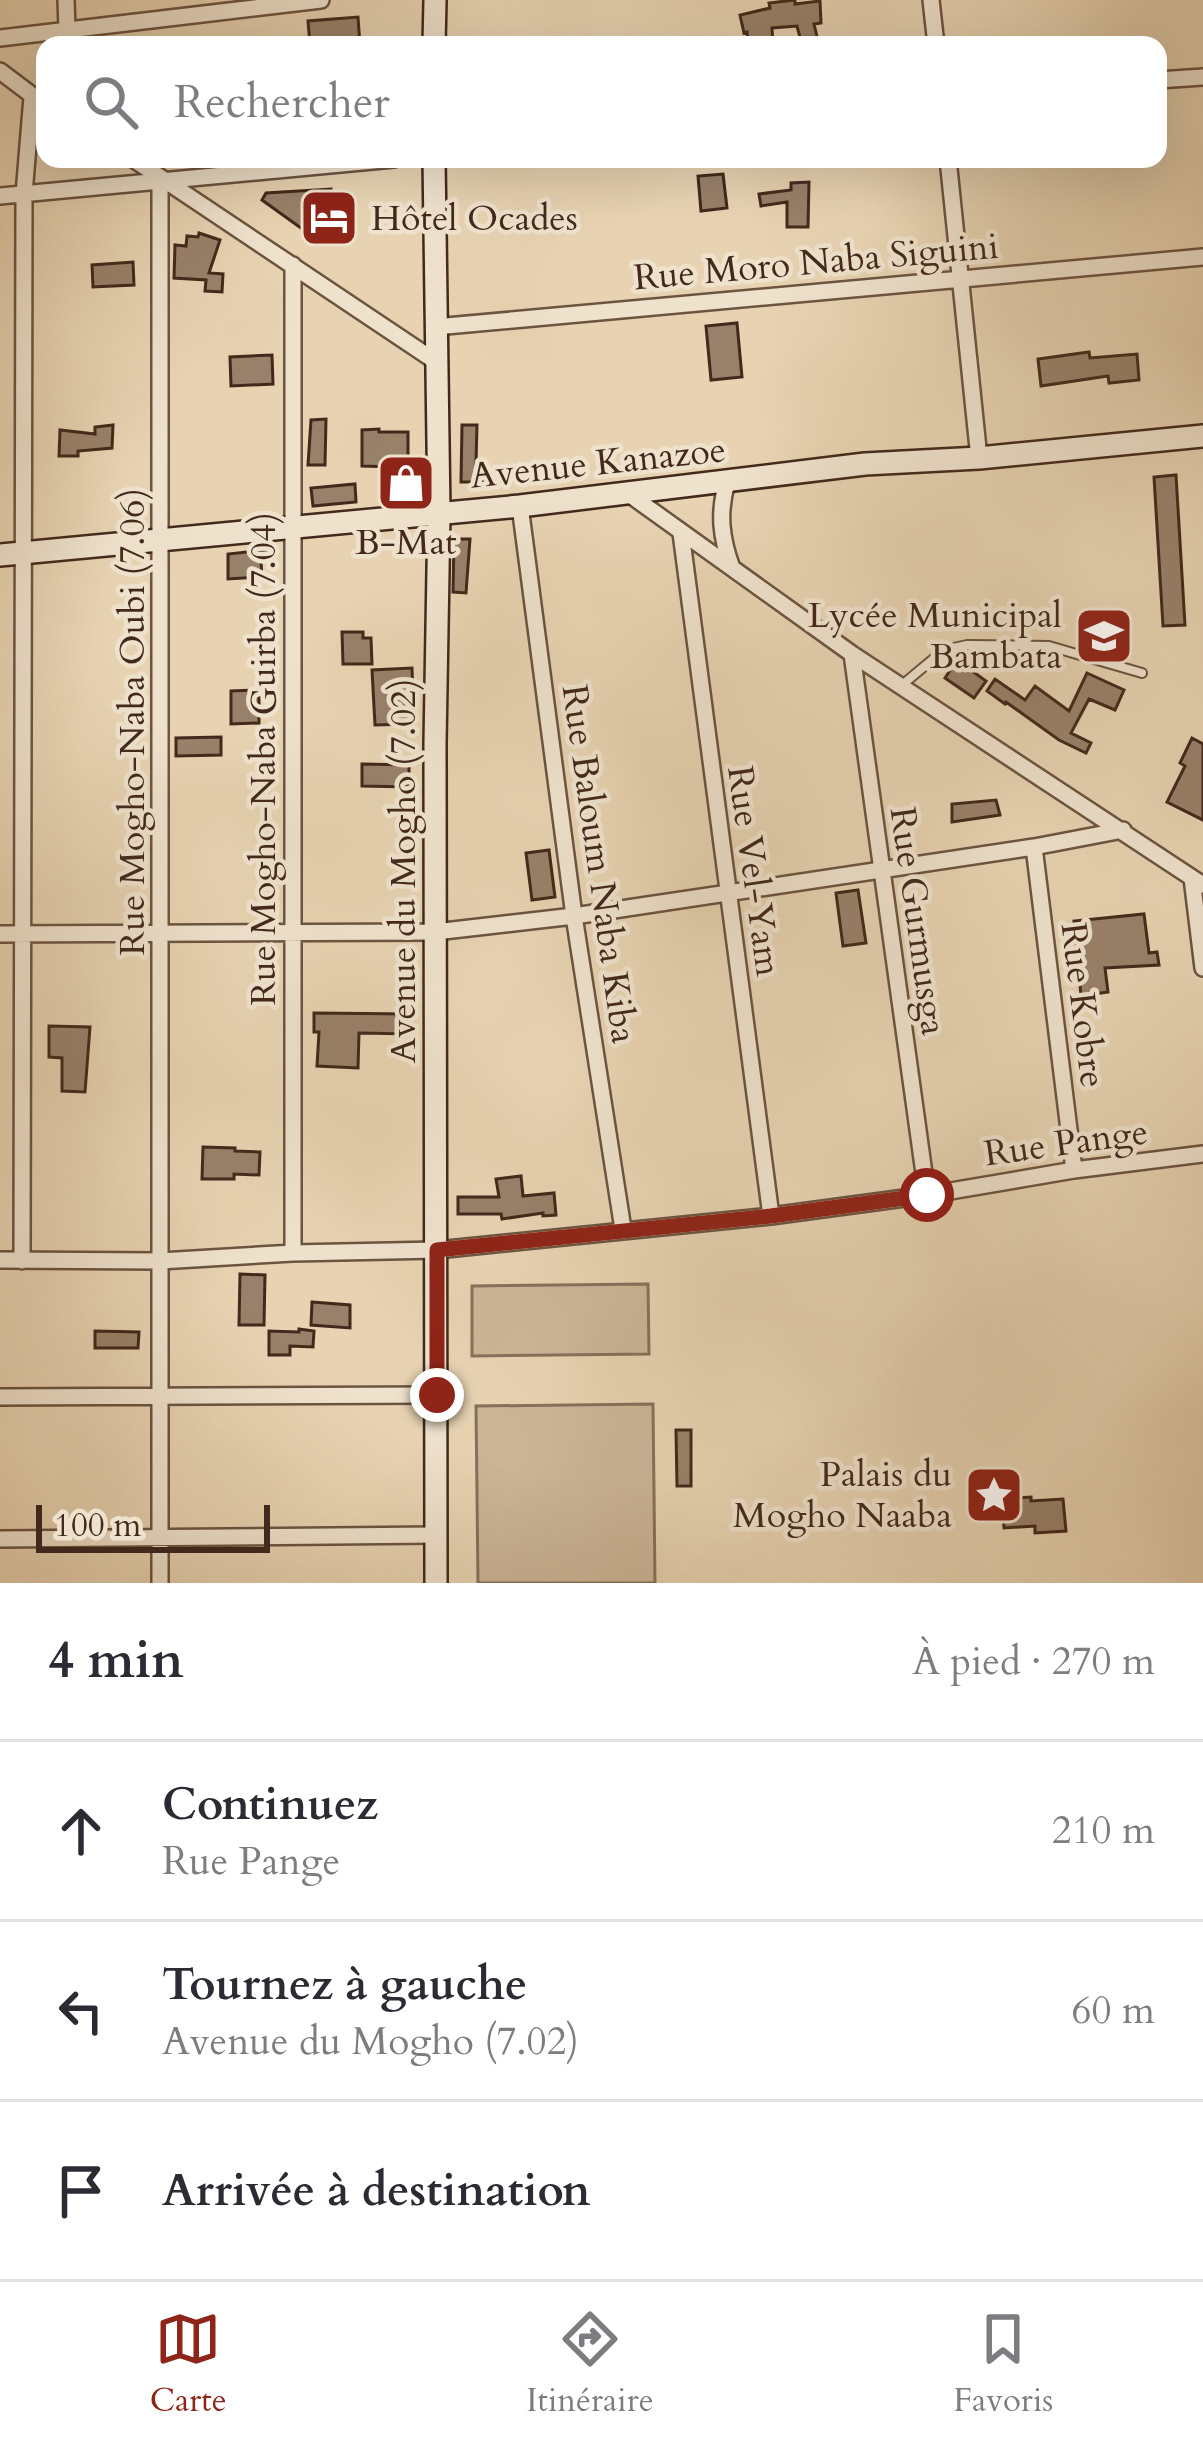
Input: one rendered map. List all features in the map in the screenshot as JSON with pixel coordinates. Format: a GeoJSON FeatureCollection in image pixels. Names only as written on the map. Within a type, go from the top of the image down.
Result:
{"type":"FeatureCollection","features":[{"type":"Feature","properties":{"kind":"main road"},"geometry":{"type":"LineString","coordinates":[[434,36],[435,0]]}},
{"type":"Feature","properties":{"kind":"main road","name":"Avenue du Mogho (7.02)"},"geometry":{"type":"LineString","coordinates":[[434,168],[439,513],[436,1583]]}},
{"type":"Feature","properties":{"kind":"main road","name":"Avenue Kanazoe"},"geometry":{"type":"LineString","coordinates":[[11,554],[520,506],[865,464],[1203,436]]}},
{"type":"Feature","properties":{"kind":"street"},"geometry":{"type":"LineString","coordinates":[[66,0],[67,29]]}},
{"type":"Feature","properties":{"kind":"street"},"geometry":{"type":"LineString","coordinates":[[0,38],[320,0]]}},
{"type":"Feature","properties":{"kind":"street"},"geometry":{"type":"LineString","coordinates":[[931,0],[935,36]]}},
{"type":"Feature","properties":{"kind":"street"},"geometry":{"type":"LineString","coordinates":[[0,71],[36,99]]}},
{"type":"Feature","properties":{"kind":"street"},"geometry":{"type":"LineString","coordinates":[[1167,79],[1203,76]]}},
{"type":"Feature","properties":{"kind":"street"},"geometry":{"type":"LineString","coordinates":[[22,1261],[24,934],[11,554],[24,194],[36,114]]}},
{"type":"Feature","properties":{"kind":"street"},"geometry":{"type":"LineString","coordinates":[[145,168],[436,362]]}},
{"type":"Feature","properties":{"kind":"street"},"geometry":{"type":"LineString","coordinates":[[0,196],[304,168]]}},
{"type":"Feature","properties":{"kind":"street"},"geometry":{"type":"LineString","coordinates":[[950,168],[979,458]]}},
{"type":"Feature","properties":{"kind":"street","name":"Rue Mogho-Naba Oubi (7.06)"},"geometry":{"type":"LineString","coordinates":[[160,1583],[164,182]]}},
{"type":"Feature","properties":{"kind":"street","name":"Rue Moro Naba Siguini"},"geometry":{"type":"LineString","coordinates":[[435,327],[1203,256]]}},
{"type":"Feature","properties":{"kind":"street","name":"Rue Mogho-Naba Guirba (7.04)"},"geometry":{"type":"LineString","coordinates":[[293,265],[293,1252]]}},
{"type":"Feature","properties":{"kind":"street"},"geometry":{"type":"LineString","coordinates":[[727,482],[721,518],[734,570]]}},
{"type":"Feature","properties":{"kind":"street"},"geometry":{"type":"LineString","coordinates":[[626,492],[852,654],[1197,881],[1203,968]]}},
{"type":"Feature","properties":{"kind":"street","name":"Rue Baloum Naba Kiba"},"geometry":{"type":"LineString","coordinates":[[520,506],[574,916],[622,1229]]}},
{"type":"Feature","properties":{"kind":"street","name":"Rue Vel-Yam"},"geometry":{"type":"LineString","coordinates":[[681,533],[771,1216]]}},
{"type":"Feature","properties":{"kind":"street","name":"Rue Gurmusga"},"geometry":{"type":"LineString","coordinates":[[852,654],[927,1195]]}},
{"type":"Feature","properties":{"kind":"street"},"geometry":{"type":"LineString","coordinates":[[0,934],[435,932],[880,871],[1123,830]]}},
{"type":"Feature","properties":{"kind":"street","name":"Rue Kobre"},"geometry":{"type":"LineString","coordinates":[[1034,847],[1074,1170]]}},
{"type":"Feature","properties":{"kind":"street","name":"Rue Pange"},"geometry":{"type":"LineString","coordinates":[[0,1260],[160,1262],[293,1252],[437,1250],[771,1216],[1203,1154]]}},
{"type":"Feature","properties":{"kind":"street"},"geometry":{"type":"LineString","coordinates":[[0,1397],[437,1395]]}},
{"type":"Feature","properties":{"kind":"street"},"geometry":{"type":"LineString","coordinates":[[0,1539],[436,1535]]}},
{"type":"Feature","properties":{"kind":"lane"},"geometry":{"type":"LineString","coordinates":[[901,686],[944,650],[968,645],[1049,646],[1142,674]]}},
{"type":"Feature","properties":{"kind":"shaded area"},"geometry":{"type":"Polygon","coordinates":[[[648,1284],[649,1354],[472,1356],[472,1286],[648,1284]]]}},
{"type":"Feature","properties":{"kind":"shaded area"},"geometry":{"type":"Polygon","coordinates":[[[653,1404],[655,1583],[478,1583],[476,1406],[653,1404]]]}},
{"type":"Feature","properties":{"kind":"building"},"geometry":{"type":"Polygon","coordinates":[[[820,1],[821,23],[814,24],[817,36],[800,36],[797,26],[772,28],[772,36],[747,36],[740,15],[770,8],[769,3],[820,1]]]}},
{"type":"Feature","properties":{"kind":"building"},"geometry":{"type":"Polygon","coordinates":[[[358,17],[359,36],[309,36],[308,21],[358,17]]]}},
{"type":"Feature","properties":{"kind":"building"},"geometry":{"type":"Polygon","coordinates":[[[723,174],[727,208],[701,211],[698,176],[723,174]]]}},
{"type":"Feature","properties":{"kind":"building"},"geometry":{"type":"Polygon","coordinates":[[[809,182],[808,227],[787,227],[787,202],[761,206],[759,194],[809,182]]]}},
{"type":"Feature","properties":{"kind":"building"},"geometry":{"type":"Polygon","coordinates":[[[331,189],[333,242],[319,241],[262,200],[266,193],[331,189]]]}},
{"type":"Feature","properties":{"kind":"building"},"geometry":{"type":"Polygon","coordinates":[[[199,233],[220,240],[209,273],[223,274],[222,292],[205,291],[206,280],[174,278],[175,245],[186,246],[187,236],[198,237],[199,233]]]}},
{"type":"Feature","properties":{"kind":"building"},"geometry":{"type":"Polygon","coordinates":[[[133,262],[134,285],[93,287],[92,265],[133,262]]]}},
{"type":"Feature","properties":{"kind":"building"},"geometry":{"type":"Polygon","coordinates":[[[737,323],[742,377],[711,380],[706,326],[737,323]]]}},
{"type":"Feature","properties":{"kind":"building"},"geometry":{"type":"Polygon","coordinates":[[[1089,352],[1090,358],[1137,354],[1139,380],[1109,383],[1108,376],[1041,386],[1038,359],[1089,352]]]}},
{"type":"Feature","properties":{"kind":"building"},"geometry":{"type":"Polygon","coordinates":[[[272,355],[273,384],[231,386],[230,357],[272,355]]]}},
{"type":"Feature","properties":{"kind":"building"},"geometry":{"type":"Polygon","coordinates":[[[326,419],[325,465],[308,465],[311,420],[326,419]]]}},
{"type":"Feature","properties":{"kind":"building"},"geometry":{"type":"Polygon","coordinates":[[[113,425],[112,448],[59,456],[60,430],[95,434],[95,427],[113,425]]]}},
{"type":"Feature","properties":{"kind":"building"},"geometry":{"type":"Polygon","coordinates":[[[462,425],[477,425],[476,464],[484,464],[484,482],[461,482],[462,425]]]}},
{"type":"Feature","properties":{"kind":"building"},"geometry":{"type":"Polygon","coordinates":[[[362,430],[408,432],[408,489],[395,489],[394,467],[362,466],[362,430]]]}},
{"type":"Feature","properties":{"kind":"building"},"geometry":{"type":"Polygon","coordinates":[[[1176,475],[1185,625],[1163,626],[1154,477],[1176,475]]]}},
{"type":"Feature","properties":{"kind":"building"},"geometry":{"type":"Polygon","coordinates":[[[355,484],[356,502],[313,506],[311,488],[355,484]]]}},
{"type":"Feature","properties":{"kind":"building"},"geometry":{"type":"Polygon","coordinates":[[[454,539],[470,539],[466,593],[453,592],[454,539]]]}},
{"type":"Feature","properties":{"kind":"building"},"geometry":{"type":"Polygon","coordinates":[[[275,549],[274,562],[261,561],[262,577],[228,579],[228,554],[275,549]]]}},
{"type":"Feature","properties":{"kind":"building"},"geometry":{"type":"Polygon","coordinates":[[[342,632],[363,632],[363,638],[371,638],[372,664],[343,664],[342,632]]]}},
{"type":"Feature","properties":{"kind":"building"},"geometry":{"type":"Polygon","coordinates":[[[957,660],[986,681],[974,698],[945,678],[957,660]]]}},
{"type":"Feature","properties":{"kind":"building"},"geometry":{"type":"Polygon","coordinates":[[[412,668],[414,724],[375,725],[372,670],[412,668]]]}},
{"type":"Feature","properties":{"kind":"building"},"geometry":{"type":"Polygon","coordinates":[[[1087,673],[1124,690],[1115,710],[1089,699],[1071,733],[1091,743],[1086,753],[987,691],[995,679],[1025,700],[1035,686],[1069,711],[1087,673]]]}},
{"type":"Feature","properties":{"kind":"building"},"geometry":{"type":"Polygon","coordinates":[[[259,690],[259,723],[231,724],[231,691],[259,690]]]}},
{"type":"Feature","properties":{"kind":"building"},"geometry":{"type":"Polygon","coordinates":[[[221,737],[221,755],[176,756],[176,738],[221,737]]]}},
{"type":"Feature","properties":{"kind":"building"},"geometry":{"type":"Polygon","coordinates":[[[1192,738],[1203,744],[1203,820],[1167,802],[1185,766],[1180,763],[1192,738]]]}},
{"type":"Feature","properties":{"kind":"building"},"geometry":{"type":"Polygon","coordinates":[[[362,764],[409,765],[409,787],[362,786],[362,764]]]}},
{"type":"Feature","properties":{"kind":"building"},"geometry":{"type":"Polygon","coordinates":[[[996,800],[1000,815],[952,822],[952,804],[996,800]]]}},
{"type":"Feature","properties":{"kind":"building"},"geometry":{"type":"Polygon","coordinates":[[[549,850],[555,897],[532,900],[526,853],[549,850]]]}},
{"type":"Feature","properties":{"kind":"building"},"geometry":{"type":"Polygon","coordinates":[[[858,890],[866,943],[843,946],[836,893],[858,890]]]}},
{"type":"Feature","properties":{"kind":"building"},"geometry":{"type":"Polygon","coordinates":[[[1144,914],[1149,953],[1157,952],[1159,965],[1105,968],[1108,992],[1081,996],[1074,921],[1144,914]]]}},
{"type":"Feature","properties":{"kind":"building"},"geometry":{"type":"Polygon","coordinates":[[[314,1013],[410,1014],[410,1034],[359,1033],[358,1068],[317,1066],[319,1032],[314,1032],[314,1013]]]}},
{"type":"Feature","properties":{"kind":"building"},"geometry":{"type":"Polygon","coordinates":[[[49,1026],[90,1027],[85,1092],[62,1091],[62,1058],[49,1057],[49,1026]]]}},
{"type":"Feature","properties":{"kind":"building"},"geometry":{"type":"Polygon","coordinates":[[[203,1147],[260,1152],[259,1175],[202,1179],[203,1147]]]}},
{"type":"Feature","properties":{"kind":"building"},"geometry":{"type":"Polygon","coordinates":[[[521,1176],[523,1196],[554,1193],[556,1215],[502,1219],[501,1214],[458,1214],[458,1197],[499,1197],[496,1179],[521,1176]]]}},
{"type":"Feature","properties":{"kind":"building"},"geometry":{"type":"Polygon","coordinates":[[[240,1274],[265,1275],[264,1325],[239,1325],[240,1274]]]}},
{"type":"Feature","properties":{"kind":"building"},"geometry":{"type":"Polygon","coordinates":[[[312,1302],[350,1305],[350,1328],[311,1325],[312,1302]]]}},
{"type":"Feature","properties":{"kind":"building"},"geometry":{"type":"Polygon","coordinates":[[[95,1331],[139,1332],[138,1348],[95,1348],[95,1331]]]}},
{"type":"Feature","properties":{"kind":"building"},"geometry":{"type":"Polygon","coordinates":[[[269,1331],[314,1331],[313,1347],[290,1346],[290,1355],[269,1355],[269,1331]]]}},
{"type":"Feature","properties":{"kind":"building"},"geometry":{"type":"Polygon","coordinates":[[[676,1430],[691,1430],[691,1486],[677,1486],[676,1430]]]}},
{"type":"Feature","properties":{"kind":"building"},"geometry":{"type":"Polygon","coordinates":[[[1031,1497],[1031,1501],[1063,1499],[1066,1531],[1004,1528],[1002,1499],[1031,1497]]]}},
{"type":"Feature","properties":{"kind":"place","name":"Hôtel Ocades"},"geometry":{"type":"Point","coordinates":[329,218]}},
{"type":"Feature","properties":{"kind":"place","name":"B-Mat"},"geometry":{"type":"Point","coordinates":[406,483]}},
{"type":"Feature","properties":{"kind":"place","name":"Lycée Municipal Bambata"},"geometry":{"type":"Point","coordinates":[1104,636]}},
{"type":"Feature","properties":{"kind":"place","name":"Palais du Mogho Naaba"},"geometry":{"type":"Point","coordinates":[994,1495]}},
{"type":"Feature","properties":{"kind":"route"},"geometry":{"type":"LineString","coordinates":[[437,1395],[437,1250],[927,1195]]}}]}
